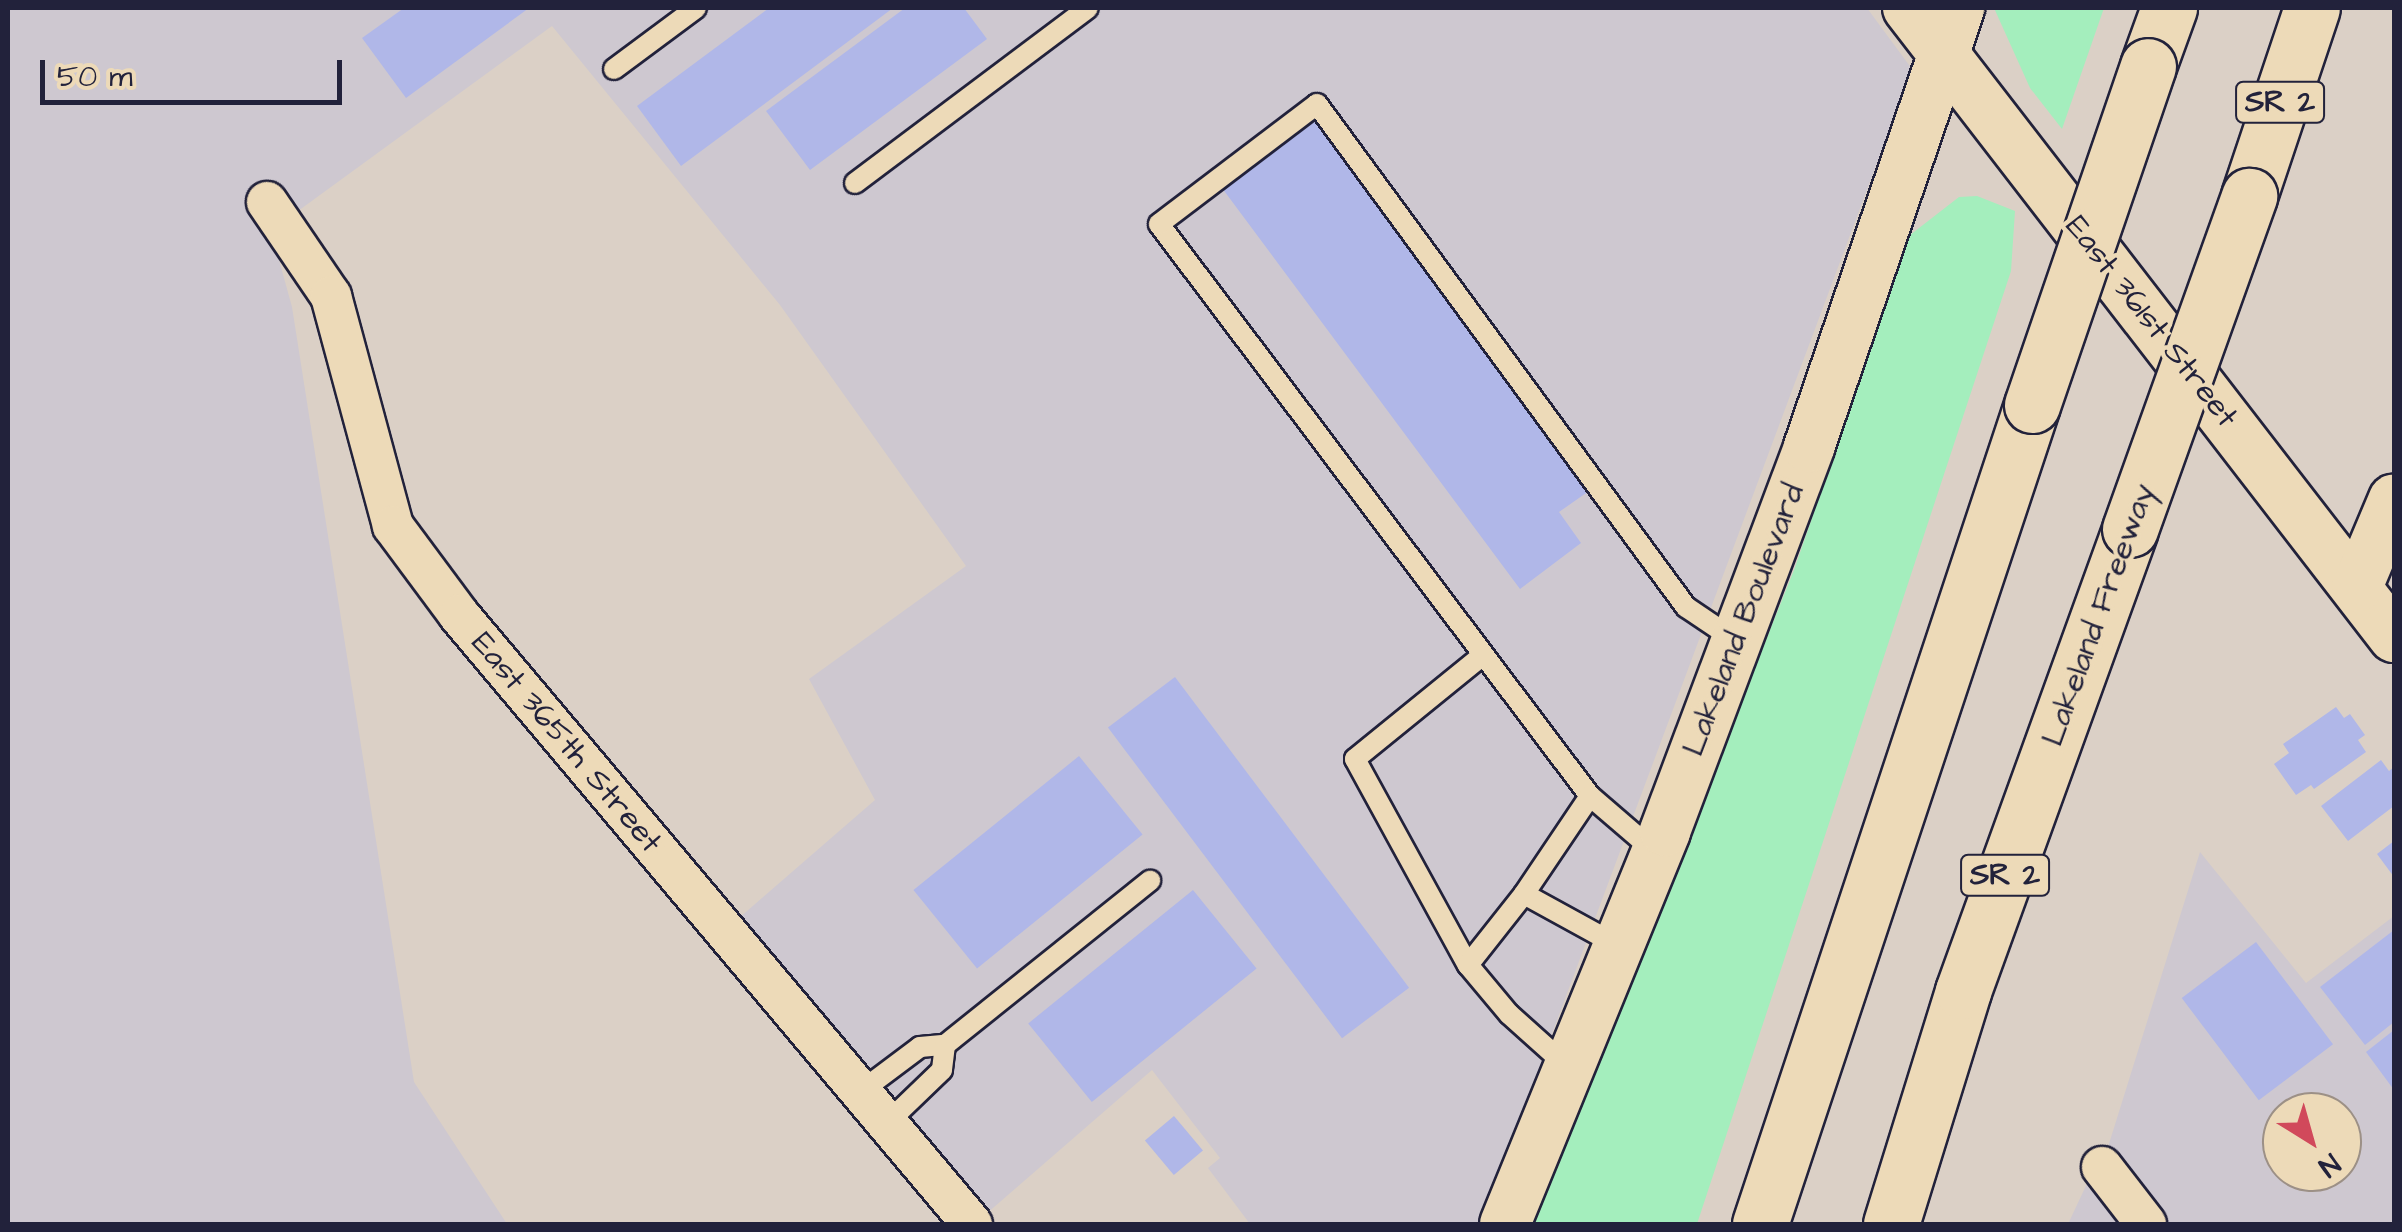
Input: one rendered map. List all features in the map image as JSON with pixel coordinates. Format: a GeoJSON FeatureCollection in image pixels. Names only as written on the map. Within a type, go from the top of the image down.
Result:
{"type":"FeatureCollection","features":[{"type":"Feature","properties":{"kind":"highway"},"geometry":{"type":"LineString","coordinates":[[1760,1224],[2032,405],[2169,8]]}},
{"type":"Feature","properties":{"kind":"highway","name":"Lakeland Freeway"},"geometry":{"type":"LineString","coordinates":[[1891,1224],[1963,990],[2249,196],[2312,8]]}},
{"type":"Feature","properties":{"kind":"highway"},"geometry":{"type":"LineString","coordinates":[[1740,1224],[1806,1085]]}},
{"type":"Feature","properties":{"kind":"street","name":"East 361st Street"},"geometry":{"type":"LineString","coordinates":[[1908,8],[2394,637]]}},
{"type":"Feature","properties":{"kind":"street","name":"Lakeland Boulevard"},"geometry":{"type":"LineString","coordinates":[[1505,1224],[1656,853],[1809,447],[1959,8]]}},
{"type":"Feature","properties":{"kind":"street","name":"East 365th Street"},"geometry":{"type":"LineString","coordinates":[[267,202],[331,296],[393,526],[459,615],[972,1224]]}},
{"type":"Feature","properties":{"kind":"street"},"geometry":{"type":"LineString","coordinates":[[2357,587],[2394,499]]}},
{"type":"Feature","properties":{"kind":"street"},"geometry":{"type":"LineString","coordinates":[[2102,1167],[2146,1224]]}},
{"type":"Feature","properties":{"kind":"lane"},"geometry":{"type":"LineString","coordinates":[[614,69],[696,8]]}},
{"type":"Feature","properties":{"kind":"lane"},"geometry":{"type":"LineString","coordinates":[[855,183],[1088,8]]}},
{"type":"Feature","properties":{"kind":"lane"},"geometry":{"type":"LineString","coordinates":[[1656,853],[1590,796],[1159,224],[1318,104],[1686,607],[1736,641]]}},
{"type":"Feature","properties":{"kind":"lane"},"geometry":{"type":"LineString","coordinates":[[1483,656],[1356,759],[1468,964],[1509,1014],[1569,1068]]}},
{"type":"Feature","properties":{"kind":"lane"},"geometry":{"type":"LineString","coordinates":[[1468,964],[1524,894],[1590,796]]}},
{"type":"Feature","properties":{"kind":"lane"},"geometry":{"type":"LineString","coordinates":[[860,1092],[920,1046],[945,1045],[1150,881]]}},
{"type":"Feature","properties":{"kind":"lane"},"geometry":{"type":"LineString","coordinates":[[1524,894],[1618,946]]}},
{"type":"Feature","properties":{"kind":"lane"},"geometry":{"type":"LineString","coordinates":[[887,1123],[942,1070],[945,1045]]}},
{"type":"Feature","properties":{"kind":"shaded area"},"geometry":{"type":"Polygon","coordinates":[[[8,8],[1867,8],[1912,69],[1481,1224],[1250,1224],[1208,1168],[1220,1158],[1152,1070],[978,1221],[731,925],[875,800],[809,679],[966,566],[780,305],[552,26],[298,211],[273,238],[292,307],[414,1082],[507,1224],[8,1224],[8,8]]]}},
{"type":"Feature","properties":{"kind":"shaded area"},"geometry":{"type":"Polygon","coordinates":[[[2200,852],[2306,983],[2394,916],[2394,1224],[2167,1224],[2108,1147],[2200,852]]]}},
{"type":"Feature","properties":{"kind":"shaded area"},"geometry":{"type":"Polygon","coordinates":[[[2091,1175],[2129,1224],[2068,1224],[2091,1175]]]}},
{"type":"Feature","properties":{"kind":"green space"},"geometry":{"type":"Polygon","coordinates":[[[1994,8],[2104,8],[2062,129],[2030,88],[1994,8]]]}},
{"type":"Feature","properties":{"kind":"green space"},"geometry":{"type":"Polygon","coordinates":[[[1977,196],[2015,211],[2011,271],[1697,1224],[1532,1224],[1794,570],[1910,235],[1959,197],[1977,196]]]}},
{"type":"Feature","properties":{"kind":"building"},"geometry":{"type":"Polygon","coordinates":[[[404,8],[529,8],[406,98],[362,38],[404,8]]]}},
{"type":"Feature","properties":{"kind":"building"},"geometry":{"type":"Polygon","coordinates":[[[769,8],[893,8],[681,166],[637,106],[769,8]]]}},
{"type":"Feature","properties":{"kind":"building"},"geometry":{"type":"Polygon","coordinates":[[[905,8],[964,8],[987,39],[810,170],[766,111],[905,8]]]}},
{"type":"Feature","properties":{"kind":"building"},"geometry":{"type":"Polygon","coordinates":[[[1313,120],[1589,491],[1559,512],[1581,543],[1520,589],[1222,188],[1313,120]]]}},
{"type":"Feature","properties":{"kind":"building"},"geometry":{"type":"Polygon","coordinates":[[[1175,677],[1409,988],[1342,1038],[1108,728],[1175,677]]]}},
{"type":"Feature","properties":{"kind":"building"},"geometry":{"type":"Polygon","coordinates":[[[2336,707],[2344,718],[2350,714],[2365,735],[2358,740],[2366,752],[2314,789],[2311,785],[2296,795],[2274,764],[2289,753],[2283,744],[2336,707]]]}},
{"type":"Feature","properties":{"kind":"building"},"geometry":{"type":"Polygon","coordinates":[[[1079,756],[1143,834],[977,969],[913,890],[1079,756]]]}},
{"type":"Feature","properties":{"kind":"building"},"geometry":{"type":"Polygon","coordinates":[[[2381,760],[2389,771],[2394,767],[2394,806],[2348,841],[2321,806],[2381,760]]]}},
{"type":"Feature","properties":{"kind":"building"},"geometry":{"type":"Polygon","coordinates":[[[2394,841],[2394,877],[2377,854],[2394,841]]]}},
{"type":"Feature","properties":{"kind":"building"},"geometry":{"type":"Polygon","coordinates":[[[1193,890],[1257,968],[1092,1102],[1028,1023],[1193,890]]]}},
{"type":"Feature","properties":{"kind":"building"},"geometry":{"type":"Polygon","coordinates":[[[2394,930],[2394,1022],[2365,1045],[2320,987],[2394,930]]]}},
{"type":"Feature","properties":{"kind":"building"},"geometry":{"type":"Polygon","coordinates":[[[2256,942],[2333,1044],[2270,1092],[2262,1092],[2259,1100],[2182,998],[2256,942]]]}},
{"type":"Feature","properties":{"kind":"building"},"geometry":{"type":"Polygon","coordinates":[[[2394,1030],[2394,1090],[2366,1052],[2394,1030]]]}},
{"type":"Feature","properties":{"kind":"building"},"geometry":{"type":"Polygon","coordinates":[[[1174,1116],[1203,1150],[1174,1175],[1145,1140],[1174,1116]]]}}]}
